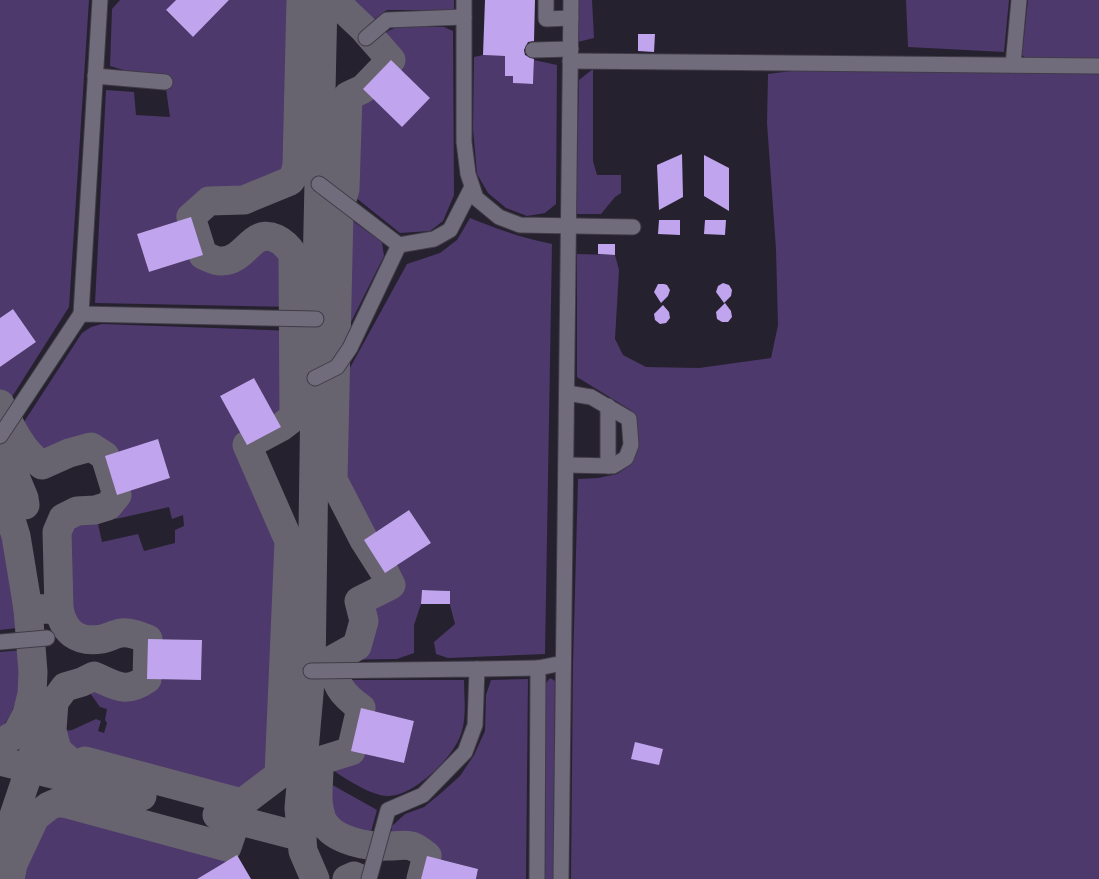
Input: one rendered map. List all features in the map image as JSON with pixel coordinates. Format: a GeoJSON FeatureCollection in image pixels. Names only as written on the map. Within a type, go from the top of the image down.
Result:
{"type":"FeatureCollection","features":[{"type":"Feature","properties":{"kind":"lane"},"geometry":{"type":"LineString","coordinates":[[0,436],[81,314],[100,0]]}},
{"type":"Feature","properties":{"kind":"lane"},"geometry":{"type":"LineString","coordinates":[[464,0],[464,142],[468,174],[476,198],[498,217],[520,225],[633,227]]}},
{"type":"Feature","properties":{"kind":"lane"},"geometry":{"type":"LineString","coordinates":[[546,0],[546,19],[571,18]]}},
{"type":"Feature","properties":{"kind":"lane"},"geometry":{"type":"LineString","coordinates":[[561,879],[571,0]]}},
{"type":"Feature","properties":{"kind":"lane"},"geometry":{"type":"LineString","coordinates":[[1013,66],[1020,0]]}},
{"type":"Feature","properties":{"kind":"lane"},"geometry":{"type":"LineString","coordinates":[[366,38],[387,20],[464,17]]}},
{"type":"Feature","properties":{"kind":"lane"},"geometry":{"type":"LineString","coordinates":[[533,50],[571,55],[1013,66],[1099,66]]}},
{"type":"Feature","properties":{"kind":"lane"},"geometry":{"type":"LineString","coordinates":[[95,76],[165,82]]}},
{"type":"Feature","properties":{"kind":"lane"},"geometry":{"type":"LineString","coordinates":[[319,184],[399,244],[434,239],[450,230],[472,187]]}},
{"type":"Feature","properties":{"kind":"lane"},"geometry":{"type":"LineString","coordinates":[[315,378],[337,367],[350,348],[399,244]]}},
{"type":"Feature","properties":{"kind":"lane"},"geometry":{"type":"LineString","coordinates":[[81,314],[316,318]]}},
{"type":"Feature","properties":{"kind":"lane"},"geometry":{"type":"LineString","coordinates":[[566,465],[613,466],[626,458],[631,444],[629,419],[591,397],[567,393]]}},
{"type":"Feature","properties":{"kind":"lane"},"geometry":{"type":"LineString","coordinates":[[608,406],[608,466]]}},
{"type":"Feature","properties":{"kind":"lane"},"geometry":{"type":"LineString","coordinates":[[0,642],[48,638]]}},
{"type":"Feature","properties":{"kind":"lane"},"geometry":{"type":"LineString","coordinates":[[311,671],[538,668],[563,663]]}},
{"type":"Feature","properties":{"kind":"lane"},"geometry":{"type":"LineString","coordinates":[[537,879],[538,668]]}},
{"type":"Feature","properties":{"kind":"lane"},"geometry":{"type":"LineString","coordinates":[[369,879],[388,810],[423,795],[465,752],[475,725],[477,669]]}},
{"type":"Feature","properties":{"kind":"shaded area"},"geometry":{"type":"Polygon","coordinates":[[[0,0],[89,0],[69,307],[3,411],[0,404],[0,367],[36,342],[13,309],[0,318],[0,0]]]}},
{"type":"Feature","properties":{"kind":"shaded area"},"geometry":{"type":"Polygon","coordinates":[[[120,0],[176,0],[166,11],[193,37],[229,0],[301,0],[297,165],[295,174],[290,181],[244,200],[209,201],[191,217],[137,234],[149,272],[203,255],[221,262],[241,254],[256,239],[265,236],[275,237],[287,244],[293,254],[294,307],[95,303],[106,90],[134,92],[136,115],[170,117],[165,82],[110,66],[112,9],[120,0]]]}},
{"type":"Feature","properties":{"kind":"shaded area"},"geometry":{"type":"Polygon","coordinates":[[[339,0],[454,0],[454,10],[387,10],[363,28],[344,10],[339,0]]]}},
{"type":"Feature","properties":{"kind":"shaded area"},"geometry":{"type":"Polygon","coordinates":[[[579,0],[592,0],[594,38],[578,42],[579,0]]]}},
{"type":"Feature","properties":{"kind":"shaded area"},"geometry":{"type":"Polygon","coordinates":[[[906,0],[1009,0],[1004,52],[908,47],[906,0]]]}},
{"type":"Feature","properties":{"kind":"shaded area"},"geometry":{"type":"Polygon","coordinates":[[[1028,0],[1099,0],[1099,59],[1027,59],[1022,55],[1028,0]]]}},
{"type":"Feature","properties":{"kind":"shaded area"},"geometry":{"type":"Polygon","coordinates":[[[397,27],[444,27],[453,31],[454,195],[443,221],[430,231],[400,233],[345,189],[348,96],[363,89],[402,126],[430,98],[391,60],[377,43],[388,31],[397,27]]]}},
{"type":"Feature","properties":{"kind":"shaded area"},"geometry":{"type":"Polygon","coordinates":[[[483,55],[510,56],[505,68],[505,75],[513,76],[513,83],[533,84],[534,60],[557,65],[556,204],[545,213],[527,216],[506,208],[488,193],[477,174],[473,129],[474,57],[483,55]]]}},
{"type":"Feature","properties":{"kind":"shaded area"},"geometry":{"type":"Polygon","coordinates":[[[593,69],[593,161],[597,175],[621,175],[621,193],[615,197],[601,214],[576,214],[579,80],[593,69]]]}},
{"type":"Feature","properties":{"kind":"shaded area"},"geometry":{"type":"Polygon","coordinates":[[[799,70],[1099,73],[1099,879],[571,879],[573,664],[578,479],[598,478],[617,474],[630,465],[638,449],[637,425],[632,411],[577,377],[577,254],[615,255],[619,270],[615,339],[623,355],[646,367],[699,368],[771,358],[778,325],[776,249],[767,123],[768,74],[799,70]]]}},
{"type":"Feature","properties":{"kind":"shaded area"},"geometry":{"type":"Polygon","coordinates":[[[339,211],[382,242],[384,256],[337,350],[339,211]]]}},
{"type":"Feature","properties":{"kind":"shaded area"},"geometry":{"type":"Polygon","coordinates":[[[470,218],[510,233],[552,244],[545,654],[448,658],[436,654],[434,642],[455,624],[450,605],[450,591],[422,590],[421,604],[414,625],[414,653],[397,659],[332,660],[357,646],[364,621],[359,601],[390,585],[385,573],[431,543],[409,510],[364,540],[333,480],[335,395],[407,264],[440,253],[457,240],[470,218]]]}},
{"type":"Feature","properties":{"kind":"shaded area"},"geometry":{"type":"Polygon","coordinates":[[[102,324],[294,331],[294,417],[281,427],[254,378],[220,396],[247,445],[289,541],[279,775],[242,803],[85,761],[72,753],[65,742],[64,731],[72,730],[96,719],[101,721],[98,731],[104,733],[107,723],[105,720],[107,709],[100,707],[82,682],[94,676],[118,687],[135,687],[147,679],[201,680],[202,640],[148,639],[133,634],[120,633],[103,639],[88,640],[71,635],[62,621],[59,609],[57,532],[63,518],[77,511],[95,510],[102,542],[138,534],[144,551],[175,543],[175,530],[184,526],[183,515],[172,519],[169,507],[116,519],[108,506],[117,495],[170,478],[158,440],[105,456],[91,447],[69,453],[42,465],[32,458],[20,441],[20,428],[82,333],[91,327],[102,324]]]}},
{"type":"Feature","properties":{"kind":"shaded area"},"geometry":{"type":"Polygon","coordinates":[[[0,525],[10,562],[17,628],[0,630],[0,525]]]}},
{"type":"Feature","properties":{"kind":"shaded area"},"geometry":{"type":"Polygon","coordinates":[[[22,650],[18,692],[12,712],[0,729],[0,652],[22,650]]]}},
{"type":"Feature","properties":{"kind":"shaded area"},"geometry":{"type":"Polygon","coordinates":[[[550,678],[555,681],[553,879],[545,879],[546,683],[550,678]]]}},
{"type":"Feature","properties":{"kind":"shaded area"},"geometry":{"type":"Polygon","coordinates":[[[528,679],[526,879],[476,879],[478,869],[427,856],[408,844],[390,846],[392,826],[405,814],[424,807],[441,793],[460,776],[474,755],[485,731],[486,695],[491,680],[528,679]]]}},
{"type":"Feature","properties":{"kind":"shaded area"},"geometry":{"type":"Polygon","coordinates":[[[335,680],[464,680],[464,721],[457,744],[431,774],[409,790],[388,796],[362,788],[319,761],[351,751],[404,763],[414,721],[361,708],[347,698],[335,680]]]}},
{"type":"Feature","properties":{"kind":"shaded area"},"geometry":{"type":"Polygon","coordinates":[[[320,778],[377,810],[367,846],[341,836],[326,824],[319,806],[320,778]]]}},
{"type":"Feature","properties":{"kind":"shaded area"},"geometry":{"type":"Polygon","coordinates":[[[56,803],[64,803],[227,847],[237,855],[197,879],[10,879],[13,864],[35,817],[56,803]]]}},
{"type":"Feature","properties":{"kind":"building"},"geometry":{"type":"Polygon","coordinates":[[[176,0],[229,0],[193,37],[166,10],[176,0]]]}},
{"type":"Feature","properties":{"kind":"building"},"geometry":{"type":"Polygon","coordinates":[[[485,0],[535,0],[534,41],[528,42],[524,50],[525,55],[534,59],[533,84],[513,83],[513,76],[505,76],[505,56],[483,55],[485,0]]]}},
{"type":"Feature","properties":{"kind":"building"},"geometry":{"type":"Polygon","coordinates":[[[638,34],[655,34],[654,52],[638,51],[638,34]]]}},
{"type":"Feature","properties":{"kind":"building"},"geometry":{"type":"Polygon","coordinates":[[[391,60],[430,98],[402,127],[363,89],[391,60]]]}},
{"type":"Feature","properties":{"kind":"building"},"geometry":{"type":"Polygon","coordinates":[[[682,154],[683,197],[659,210],[657,165],[682,154]]]}},
{"type":"Feature","properties":{"kind":"building"},"geometry":{"type":"Polygon","coordinates":[[[704,155],[729,168],[729,211],[704,196],[704,155]]]}},
{"type":"Feature","properties":{"kind":"building"},"geometry":{"type":"Polygon","coordinates":[[[191,217],[203,255],[149,272],[137,234],[191,217]]]}},
{"type":"Feature","properties":{"kind":"building"},"geometry":{"type":"Polygon","coordinates":[[[659,220],[680,220],[680,235],[658,234],[659,220]]]}},
{"type":"Feature","properties":{"kind":"building"},"geometry":{"type":"Polygon","coordinates":[[[705,220],[726,220],[725,235],[704,234],[705,220]]]}},
{"type":"Feature","properties":{"kind":"building"},"geometry":{"type":"Polygon","coordinates":[[[598,244],[615,244],[615,255],[598,254],[598,244]]]}},
{"type":"Feature","properties":{"kind":"building"},"geometry":{"type":"Polygon","coordinates":[[[723,283],[729,285],[732,290],[731,296],[724,303],[716,292],[718,286],[723,283]]]}},
{"type":"Feature","properties":{"kind":"building"},"geometry":{"type":"Polygon","coordinates":[[[658,284],[667,285],[670,290],[668,296],[661,303],[654,292],[658,284]]]}},
{"type":"Feature","properties":{"kind":"building"},"geometry":{"type":"Polygon","coordinates":[[[725,303],[731,311],[732,317],[728,322],[722,322],[717,319],[716,312],[725,303]]]}},
{"type":"Feature","properties":{"kind":"building"},"geometry":{"type":"Polygon","coordinates":[[[663,305],[669,312],[670,318],[666,323],[660,324],[655,320],[654,314],[663,305]]]}},
{"type":"Feature","properties":{"kind":"building"},"geometry":{"type":"Polygon","coordinates":[[[13,309],[36,342],[0,367],[0,318],[13,309]]]}},
{"type":"Feature","properties":{"kind":"building"},"geometry":{"type":"Polygon","coordinates":[[[254,378],[281,427],[247,445],[220,396],[254,378]]]}},
{"type":"Feature","properties":{"kind":"building"},"geometry":{"type":"Polygon","coordinates":[[[158,439],[170,478],[117,495],[105,456],[158,439]]]}},
{"type":"Feature","properties":{"kind":"building"},"geometry":{"type":"Polygon","coordinates":[[[409,510],[431,543],[385,573],[364,540],[409,510]]]}},
{"type":"Feature","properties":{"kind":"building"},"geometry":{"type":"Polygon","coordinates":[[[422,590],[450,591],[450,604],[421,604],[422,590]]]}},
{"type":"Feature","properties":{"kind":"building"},"geometry":{"type":"Polygon","coordinates":[[[148,639],[202,640],[201,680],[147,679],[148,639]]]}},
{"type":"Feature","properties":{"kind":"building"},"geometry":{"type":"Polygon","coordinates":[[[361,708],[414,721],[404,763],[351,751],[361,708]]]}},
{"type":"Feature","properties":{"kind":"building"},"geometry":{"type":"Polygon","coordinates":[[[635,742],[663,749],[659,765],[631,759],[635,742]]]}},
{"type":"Feature","properties":{"kind":"building"},"geometry":{"type":"Polygon","coordinates":[[[237,855],[251,879],[197,879],[237,855]]]}},
{"type":"Feature","properties":{"kind":"building"},"geometry":{"type":"Polygon","coordinates":[[[427,856],[478,869],[476,879],[421,879],[427,856]]]}},
{"type":"Feature","properties":{"kind":"taxiway"},"geometry":{"type":"LineString","coordinates":[[242,803],[85,761],[75,766],[64,803],[227,847],[242,803],[279,775],[289,541],[247,445],[281,427],[294,417],[293,254],[281,241],[265,236],[254,241],[232,259],[215,260],[203,255],[191,217],[209,201],[244,200],[290,181],[295,174],[297,165],[301,0]]}},
{"type":"Feature","properties":{"kind":"taxiway"},"geometry":{"type":"LineString","coordinates":[[315,879],[303,851],[299,808],[311,671],[323,0]]}},
{"type":"Feature","properties":{"kind":"taxiway"},"geometry":{"type":"LineString","coordinates":[[339,0],[344,10],[363,28],[391,60],[363,89],[348,96],[345,189],[339,211],[333,480],[364,540],[391,585],[359,601],[364,621],[357,646],[332,660],[335,676],[340,688],[348,698],[361,708],[351,751],[319,761],[318,802],[323,822],[329,829],[344,838],[353,842],[380,846],[408,845],[421,851],[427,856],[421,879]]}},
{"type":"Feature","properties":{"kind":"taxiway"},"geometry":{"type":"LineString","coordinates":[[0,404],[12,430],[23,446],[42,465],[69,453],[91,447],[105,456],[117,495],[108,506],[95,510],[77,511],[63,518],[57,532],[59,609],[28,609],[16,536],[0,485]]}},
{"type":"Feature","properties":{"kind":"taxiway"},"geometry":{"type":"LineString","coordinates":[[0,440],[24,498],[25,505]]}},
{"type":"Feature","properties":{"kind":"taxiway"},"geometry":{"type":"LineString","coordinates":[[0,744],[17,733],[27,714],[32,694],[33,672],[28,609],[59,609],[68,630],[85,639],[102,639],[124,633],[135,634],[148,639],[147,679],[133,686],[121,687],[94,676],[65,687],[54,702],[52,730],[57,750],[75,766],[64,803],[56,803],[49,806],[35,817],[13,864],[10,879]]}},
{"type":"Feature","properties":{"kind":"taxiway"},"geometry":{"type":"LineString","coordinates":[[4,845],[30,768],[43,708]]}},
{"type":"Feature","properties":{"kind":"taxiway"},"geometry":{"type":"LineString","coordinates":[[0,761],[142,796]]}},
{"type":"Feature","properties":{"kind":"taxiway"},"geometry":{"type":"LineString","coordinates":[[217,815],[302,837]]}},
{"type":"Feature","properties":{"kind":"taxiway"},"geometry":{"type":"LineString","coordinates":[[347,879],[354,876],[361,879]]}}]}
